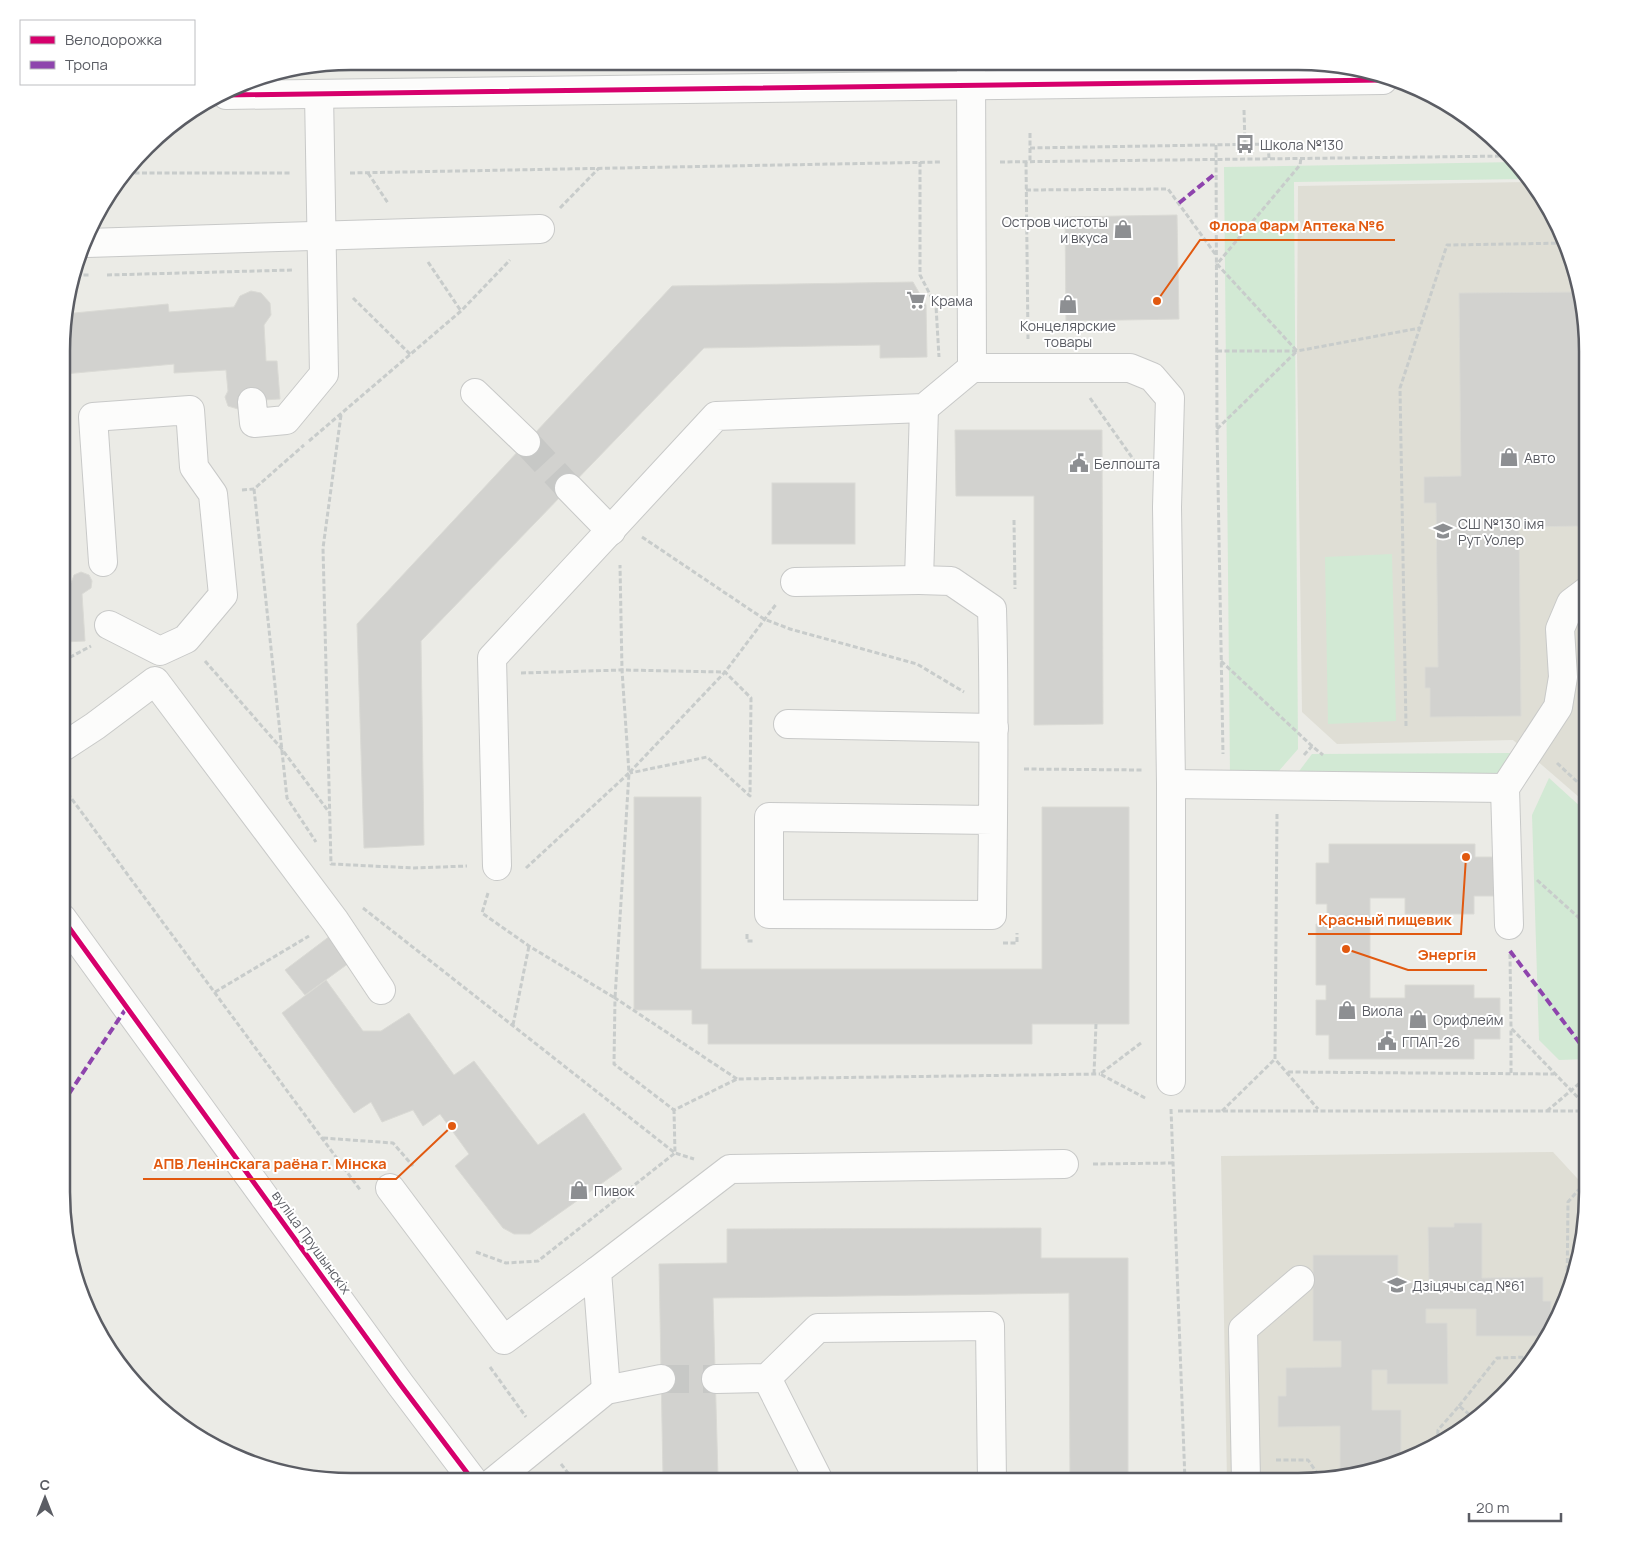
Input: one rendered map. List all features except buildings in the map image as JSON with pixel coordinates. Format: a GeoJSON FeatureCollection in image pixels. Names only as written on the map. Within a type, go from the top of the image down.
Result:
{"type":"FeatureCollection","features":[{"type":"Feature","properties":{"kind":"street"},"geometry":{"type":"LineString","coordinates":[[970,74],[972,368]]}},
{"type":"Feature","properties":{"kind":"street"},"geometry":{"type":"LineString","coordinates":[[235,95],[970,74],[1370,80]]}},
{"type":"Feature","properties":{"kind":"street"},"geometry":{"type":"LineString","coordinates":[[252,402],[254,423],[286,420],[324,374],[322,173],[319,94]]}},
{"type":"Feature","properties":{"kind":"street"},"geometry":{"type":"LineString","coordinates":[[91,243],[540,229]]}},
{"type":"Feature","properties":{"kind":"street"},"geometry":{"type":"LineString","coordinates":[[497,866],[492,658],[716,416],[924,408],[972,368],[1130,368],[1152,377],[1170,398],[1166,506],[1171,784],[1171,1081]]}},
{"type":"Feature","properties":{"kind":"street"},"geometry":{"type":"LineString","coordinates":[[475,393],[526,442]]}},
{"type":"Feature","properties":{"kind":"street"},"geometry":{"type":"LineString","coordinates":[[919,580],[924,408]]}},
{"type":"Feature","properties":{"kind":"street"},"geometry":{"type":"LineString","coordinates":[[103,562],[93,417],[190,410],[194,467],[213,494],[223,595],[186,639],[160,651]]}},
{"type":"Feature","properties":{"kind":"street"},"geometry":{"type":"LineString","coordinates":[[568,488],[615,526]]}},
{"type":"Feature","properties":{"kind":"street"},"geometry":{"type":"LineString","coordinates":[[795,582],[951,581],[992,609],[994,719],[993,820],[992,915],[769,914],[769,817],[993,820]]}},
{"type":"Feature","properties":{"kind":"street"},"geometry":{"type":"LineString","coordinates":[[1509,925],[1505,788],[1558,707],[1563,677],[1560,629],[1571,604],[1579,598]]}},
{"type":"Feature","properties":{"kind":"street"},"geometry":{"type":"LineString","coordinates":[[109,625],[160,651]]}},
{"type":"Feature","properties":{"kind":"street"},"geometry":{"type":"LineString","coordinates":[[70,742],[95,726],[155,681],[160,651]]}},
{"type":"Feature","properties":{"kind":"street"},"geometry":{"type":"LineString","coordinates":[[155,681],[335,920],[381,990]]}},
{"type":"Feature","properties":{"kind":"street"},"geometry":{"type":"LineString","coordinates":[[788,724],[994,719]]}},
{"type":"Feature","properties":{"kind":"street"},"geometry":{"type":"LineString","coordinates":[[1171,784],[1505,788]]}},
{"type":"Feature","properties":{"kind":"street","name":"вуліца Прушынскіх"},"geometry":{"type":"LineString","coordinates":[[70,929],[400,1384],[467,1473]]}},
{"type":"Feature","properties":{"kind":"street"},"geometry":{"type":"LineString","coordinates":[[378,1192],[504,1340],[730,1169],[1064,1164]]}},
{"type":"Feature","properties":{"kind":"street"},"geometry":{"type":"LineString","coordinates":[[597,1271],[606,1390]]}},
{"type":"Feature","properties":{"kind":"street"},"geometry":{"type":"LineString","coordinates":[[1246,1470],[1243,1329],[1300,1280]]}},
{"type":"Feature","properties":{"kind":"street"},"geometry":{"type":"LineString","coordinates":[[716,1379],[767,1378],[818,1328],[990,1326],[992,1473]]}},
{"type":"Feature","properties":{"kind":"street"},"geometry":{"type":"LineString","coordinates":[[767,1378],[814,1473]]}},
{"type":"Feature","properties":{"kind":"street"},"geometry":{"type":"LineString","coordinates":[[504,1473],[606,1390],[661,1379]]}},
{"type":"Feature","properties":{"kind":"path"},"geometry":{"type":"LineString","coordinates":[[1030,133],[1030,162]]}},
{"type":"Feature","properties":{"kind":"path"},"geometry":{"type":"LineString","coordinates":[[1030,148],[1268,144],[1269,158]]}},
{"type":"Feature","properties":{"kind":"path"},"geometry":{"type":"LineString","coordinates":[[1216,145],[1217,429],[1224,785]]}},
{"type":"Feature","properties":{"kind":"path"},"geometry":{"type":"LineString","coordinates":[[134,173],[322,173],[920,162],[1501,156]]}},
{"type":"Feature","properties":{"kind":"path"},"geometry":{"type":"LineString","coordinates":[[1217,264],[1300,165],[1301,158]]}},
{"type":"Feature","properties":{"kind":"path"},"geometry":{"type":"LineString","coordinates":[[920,162],[920,275],[936,306],[939,360]]}},
{"type":"Feature","properties":{"kind":"path"},"geometry":{"type":"LineString","coordinates":[[213,494],[254,489],[461,311],[599,168]]}},
{"type":"Feature","properties":{"kind":"path"},"geometry":{"type":"LineString","coordinates":[[1026,190],[1168,188],[1217,256]]}},
{"type":"Feature","properties":{"kind":"path"},"geometry":{"type":"LineString","coordinates":[[1406,726],[1400,388],[1447,245],[1558,243]]}},
{"type":"Feature","properties":{"kind":"path"},"geometry":{"type":"LineString","coordinates":[[1217,264],[1297,351]]}},
{"type":"Feature","properties":{"kind":"path"},"geometry":{"type":"LineString","coordinates":[[106,275],[323,270],[411,355]]}},
{"type":"Feature","properties":{"kind":"path"},"geometry":{"type":"LineString","coordinates":[[81,275],[96,275]]}},
{"type":"Feature","properties":{"kind":"path"},"geometry":{"type":"LineString","coordinates":[[1217,351],[1297,351],[1420,328]]}},
{"type":"Feature","properties":{"kind":"path"},"geometry":{"type":"LineString","coordinates":[[1217,429],[1297,351]]}},
{"type":"Feature","properties":{"kind":"path"},"geometry":{"type":"LineString","coordinates":[[323,548],[341,415]]}},
{"type":"Feature","properties":{"kind":"path"},"geometry":{"type":"LineString","coordinates":[[254,489],[287,798],[320,848]]}},
{"type":"Feature","properties":{"kind":"path"},"geometry":{"type":"LineString","coordinates":[[615,526],[764,619],[790,629],[916,664],[994,719]]}},
{"type":"Feature","properties":{"kind":"path"},"geometry":{"type":"LineString","coordinates":[[674,1110],[614,1064],[615,998],[629,773],[725,672],[764,619],[795,582]]}},
{"type":"Feature","properties":{"kind":"path"},"geometry":{"type":"LineString","coordinates":[[186,639],[281,748],[330,813]]}},
{"type":"Feature","properties":{"kind":"path"},"geometry":{"type":"LineString","coordinates":[[1222,661],[1326,758]]}},
{"type":"Feature","properties":{"kind":"path"},"geometry":{"type":"LineString","coordinates":[[492,674],[622,670],[725,672],[752,698],[750,796],[707,757],[629,773]]}},
{"type":"Feature","properties":{"kind":"path"},"geometry":{"type":"LineString","coordinates":[[1534,742],[1579,783]]}},
{"type":"Feature","properties":{"kind":"path"},"geometry":{"type":"LineString","coordinates":[[1221,1111],[1274,1059],[1277,786],[1312,746]]}},
{"type":"Feature","properties":{"kind":"path"},"geometry":{"type":"LineString","coordinates":[[1016,769],[1144,770]]}},
{"type":"Feature","properties":{"kind":"path"},"geometry":{"type":"LineString","coordinates":[[70,796],[322,1138],[378,1192]]}},
{"type":"Feature","properties":{"kind":"path"},"geometry":{"type":"LineString","coordinates":[[1507,852],[1579,918]]}},
{"type":"Feature","properties":{"kind":"path"},"geometry":{"type":"LineString","coordinates":[[325,856],[336,872]]}},
{"type":"Feature","properties":{"kind":"path"},"geometry":{"type":"LineString","coordinates":[[497,866],[482,913],[529,946],[615,998],[737,1079]]}},
{"type":"Feature","properties":{"kind":"path"},"geometry":{"type":"LineString","coordinates":[[215,992],[335,920],[356,902],[675,1153],[730,1169]]}},
{"type":"Feature","properties":{"kind":"path"},"geometry":{"type":"LineString","coordinates":[[1509,925],[1511,1073]]}},
{"type":"Feature","properties":{"kind":"path"},"geometry":{"type":"LineString","coordinates":[[513,1025],[529,946]]}},
{"type":"Feature","properties":{"kind":"path"},"geometry":{"type":"LineString","coordinates":[[1100,1074],[1171,1020]]}},
{"type":"Feature","properties":{"kind":"path"},"geometry":{"type":"LineString","coordinates":[[1094,1074],[1096,1024]]}},
{"type":"Feature","properties":{"kind":"path"},"geometry":{"type":"LineString","coordinates":[[1511,1028],[1579,1100]]}},
{"type":"Feature","properties":{"kind":"path"},"geometry":{"type":"LineString","coordinates":[[1274,1059],[1288,1072],[1318,1110]]}},
{"type":"Feature","properties":{"kind":"path"},"geometry":{"type":"LineString","coordinates":[[1288,1072],[1554,1074]]}},
{"type":"Feature","properties":{"kind":"path"},"geometry":{"type":"LineString","coordinates":[[674,1110],[737,1079],[1100,1074],[1153,1102]]}},
{"type":"Feature","properties":{"kind":"path"},"geometry":{"type":"LineString","coordinates":[[1171,1081],[1170,1111],[1185,1473]]}},
{"type":"Feature","properties":{"kind":"path"},"geometry":{"type":"LineString","coordinates":[[1546,1111],[1579,1084]]}},
{"type":"Feature","properties":{"kind":"path"},"geometry":{"type":"LineString","coordinates":[[1162,1107],[1170,1111],[1579,1110]]}},
{"type":"Feature","properties":{"kind":"path"},"geometry":{"type":"LineString","coordinates":[[674,1110],[675,1153]]}},
{"type":"Feature","properties":{"kind":"path"},"geometry":{"type":"LineString","coordinates":[[322,1138],[393,1143],[416,1170]]}},
{"type":"Feature","properties":{"kind":"path"},"geometry":{"type":"LineString","coordinates":[[474,1251],[506,1263],[538,1261],[675,1153]]}},
{"type":"Feature","properties":{"kind":"path"},"geometry":{"type":"LineString","coordinates":[[1064,1164],[1173,1163]]}},
{"type":"Feature","properties":{"kind":"path"},"geometry":{"type":"LineString","coordinates":[[1567,1271],[1568,1202],[1579,1189]]}},
{"type":"Feature","properties":{"kind":"path"},"geometry":{"type":"LineString","coordinates":[[1438,1436],[1438,1430],[1497,1358],[1525,1357]]}},
{"type":"Feature","properties":{"kind":"path"},"geometry":{"type":"LineString","coordinates":[[486,1362],[568,1473]]}},
{"type":"Feature","properties":{"kind":"path"},"geometry":{"type":"LineString","coordinates":[[1459,1406],[1470,1415]]}},
{"type":"Feature","properties":{"kind":"path"},"geometry":{"type":"LineString","coordinates":[[1246,1470],[1308,1460],[1316,1472]]}},
{"type":"Feature","properties":{"kind":"shaded area","name":"СШ №130 імя Рут Уолер"},"geometry":{"type":"Polygon","coordinates":[[[1523,182],[1541,210],[1558,243],[1574,296],[1579,351],[1579,797],[1513,740],[1337,744],[1302,712],[1297,351],[1298,186],[1523,182]]]}},
{"type":"Feature","properties":{"kind":"shaded area","name":"Дзіцячы сад №61"},"geometry":{"type":"Polygon","coordinates":[[[1553,1152],[1579,1180],[1577,1229],[1574,1247],[1558,1300],[1532,1348],[1497,1391],[1454,1426],[1423,1444],[1389,1458],[1335,1471],[1227,1473],[1221,1156],[1553,1152]]]}},
{"type":"Feature","properties":{"kind":"green space"},"geometry":{"type":"Polygon","coordinates":[[[1506,162],[1520,179],[1294,182],[1298,749],[1271,780],[1230,777],[1224,167],[1506,162]]]}},
{"type":"Feature","properties":{"kind":"green space"},"geometry":{"type":"Polygon","coordinates":[[[1392,554],[1396,721],[1328,724],[1325,557],[1392,554]]]}},
{"type":"Feature","properties":{"kind":"green space"},"geometry":{"type":"Polygon","coordinates":[[[1515,753],[1501,780],[1291,782],[1312,754],[1515,753]]]}},
{"type":"Feature","properties":{"kind":"green space"},"geometry":{"type":"Polygon","coordinates":[[[1549,778],[1579,805],[1579,1059],[1559,1060],[1539,1040],[1532,815],[1549,778]]]}},
{"type":"Feature","properties":{"kind":"tunnel"},"geometry":{"type":"LineString","coordinates":[[526,442],[569,488]]}},
{"type":"Feature","properties":{"kind":"tunnel"},"geometry":{"type":"LineString","coordinates":[[661,1379],[716,1379]]}},
{"type":"Feature","properties":{"kind":"marked path"},"geometry":{"type":"LineString","coordinates":[[1179,203],[1216,173]]}},
{"type":"Feature","properties":{"kind":"marked path"},"geometry":{"type":"LineString","coordinates":[[1510,951],[1579,1042]]}},
{"type":"Feature","properties":{"kind":"marked path"},"geometry":{"type":"LineString","coordinates":[[70,1092],[127,1007]]}},
{"type":"Feature","properties":{"kind":"cycle path"},"geometry":{"type":"LineString","coordinates":[[235,95],[1372,80]]}},
{"type":"Feature","properties":{"kind":"cycle path"},"geometry":{"type":"LineString","coordinates":[[70,929],[400,1384],[467,1473]]}},
{"type":"Feature","properties":{"kind":"place","name":"Школа №130"},"geometry":{"type":"Point","coordinates":[1245,144]}},
{"type":"Feature","properties":{"kind":"place","name":"Остров чистоты и вкуса"},"geometry":{"type":"Point","coordinates":[1123,229]}},
{"type":"Feature","properties":{"kind":"place","name":"Крама"},"geometry":{"type":"Point","coordinates":[916,300]}},
{"type":"Feature","properties":{"kind":"place","name":"Флора Фарм Аптека №6"},"geometry":{"type":"Point","coordinates":[1157,301]}},
{"type":"Feature","properties":{"kind":"place","name":"Концелярские товары"},"geometry":{"type":"Point","coordinates":[1068,304]}},
{"type":"Feature","properties":{"kind":"place","name":"Авто"},"geometry":{"type":"Point","coordinates":[1509,457]}},
{"type":"Feature","properties":{"kind":"place","name":"Белпошта"},"geometry":{"type":"Point","coordinates":[1079,463]}},
{"type":"Feature","properties":{"kind":"place","name":"СШ №130 імя Рут Уолер"},"geometry":{"type":"Point","coordinates":[1443,531]}},
{"type":"Feature","properties":{"kind":"place","name":"Красный пищевик"},"geometry":{"type":"Point","coordinates":[1466,857]}},
{"type":"Feature","properties":{"kind":"place","name":"Энергія"},"geometry":{"type":"Point","coordinates":[1346,949]}},
{"type":"Feature","properties":{"kind":"place","name":"Виола"},"geometry":{"type":"Point","coordinates":[1347,1010]}},
{"type":"Feature","properties":{"kind":"place","name":"Орифлейм"},"geometry":{"type":"Point","coordinates":[1418,1019]}},
{"type":"Feature","properties":{"kind":"place","name":"ГПАП-26"},"geometry":{"type":"Point","coordinates":[1387,1041]}},
{"type":"Feature","properties":{"kind":"place","name":"АПВ Ленінскага раёна г. Мінска"},"geometry":{"type":"Point","coordinates":[452,1126]}},
{"type":"Feature","properties":{"kind":"place","name":"Пивок"},"geometry":{"type":"Point","coordinates":[579,1190]}},
{"type":"Feature","properties":{"kind":"place","name":"Дзіцячы сад №61"},"geometry":{"type":"Point","coordinates":[1397,1285]}}]}
